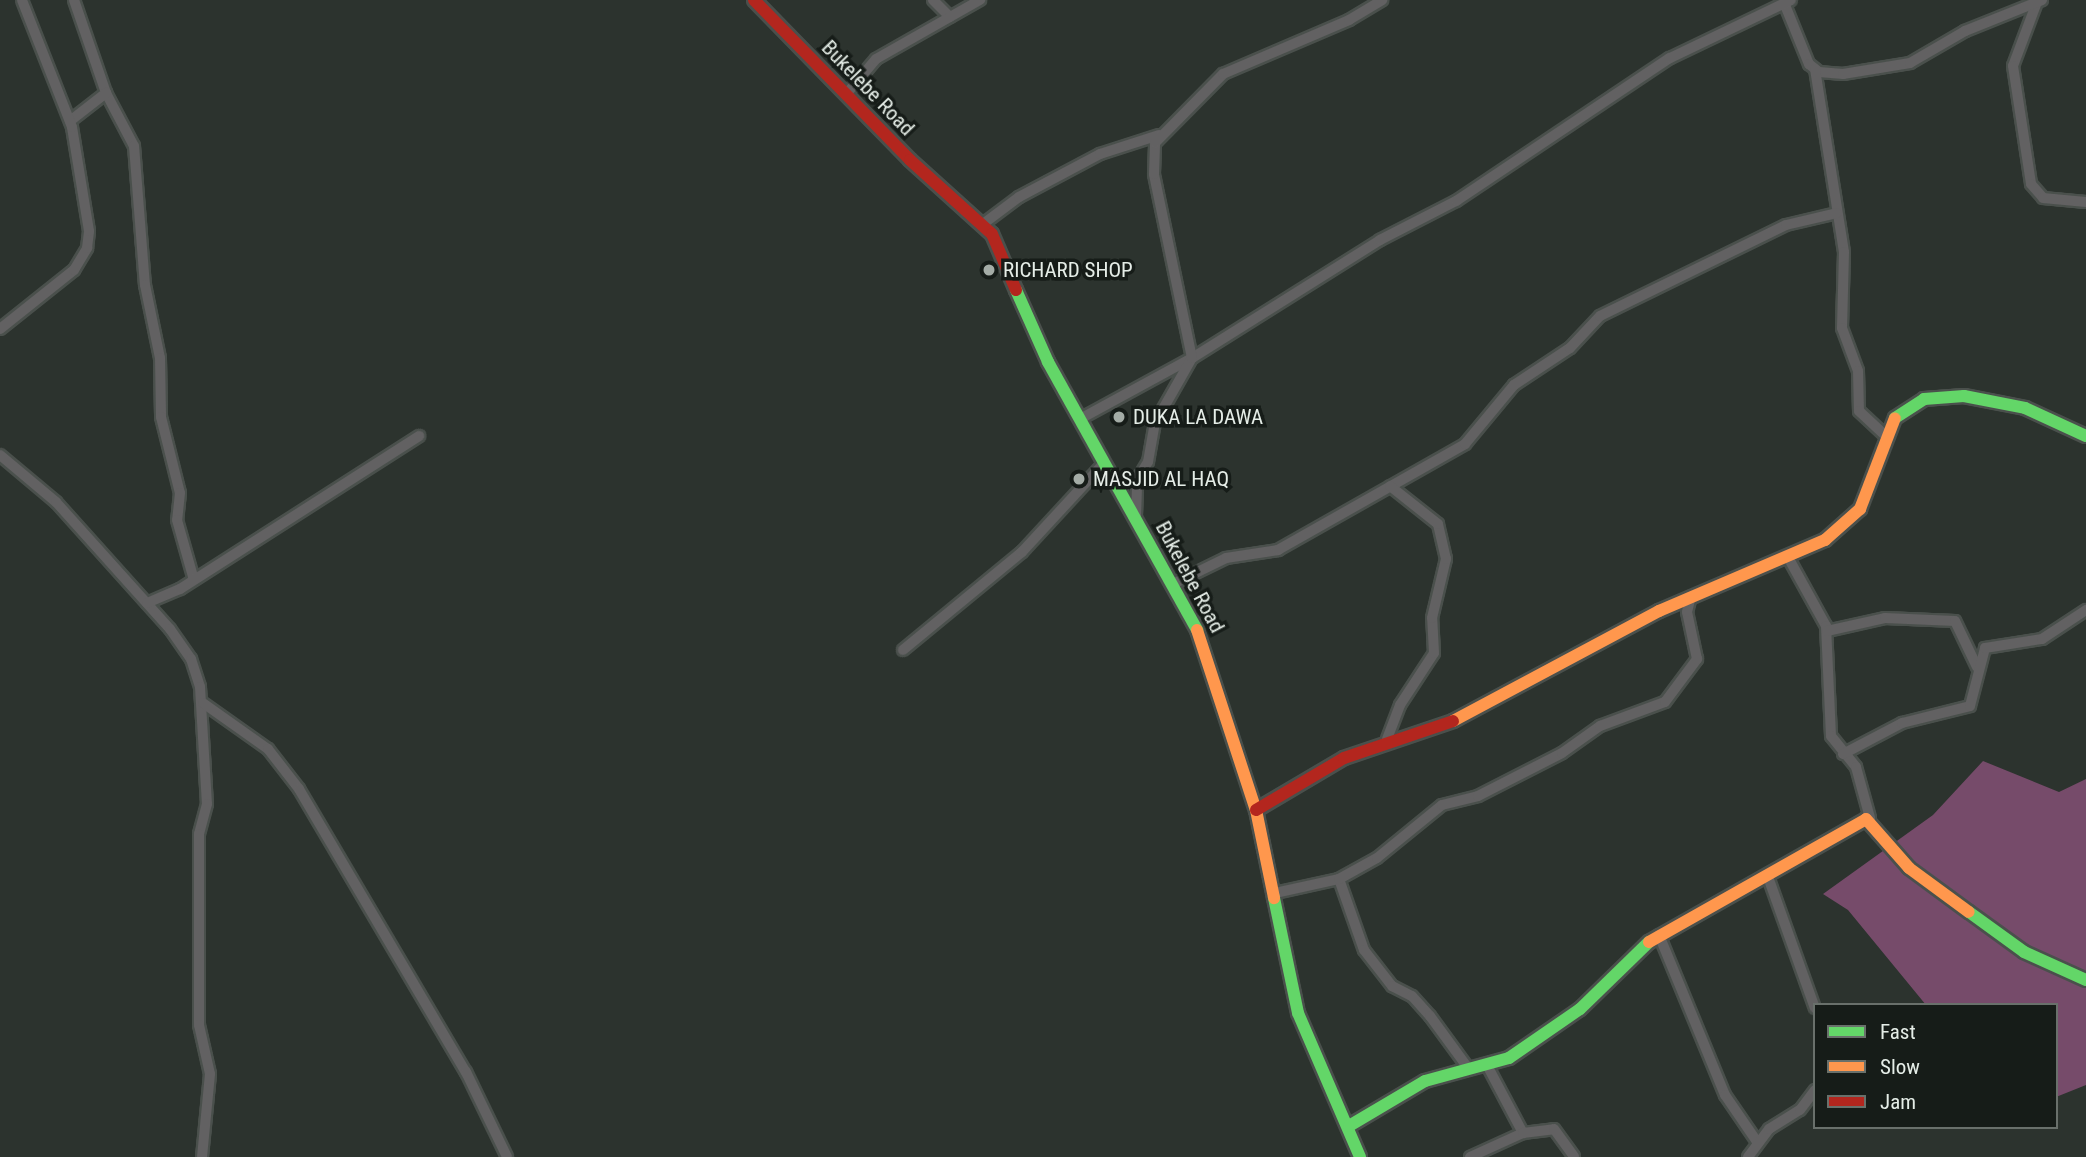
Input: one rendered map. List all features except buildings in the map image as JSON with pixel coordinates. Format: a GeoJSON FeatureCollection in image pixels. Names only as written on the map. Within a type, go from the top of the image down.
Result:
{"type":"FeatureCollection","features":[{"type":"Feature","properties":{"kind":"street"},"geometry":{"type":"LineString","coordinates":[[0,329],[74,270],[87,248],[88,207],[70,121],[22,0]]}},
{"type":"Feature","properties":{"kind":"street"},"geometry":{"type":"LineString","coordinates":[[74,0],[106,93],[134,146],[145,285],[160,358],[161,417],[180,493],[177,520],[194,580]]}},
{"type":"Feature","properties":{"kind":"street","name":"Bukelebe Road"},"geometry":{"type":"LineString","coordinates":[[754,0],[848,92],[910,159],[983,224],[1080,419],[1175,583],[1210,656],[1256,810],[1298,1013],[1349,1126],[1360,1157]]}},
{"type":"Feature","properties":{"kind":"street"},"geometry":{"type":"LineString","coordinates":[[933,0],[950,17]]}},
{"type":"Feature","properties":{"kind":"street"},"geometry":{"type":"LineString","coordinates":[[848,92],[876,59],[981,0]]}},
{"type":"Feature","properties":{"kind":"street"},"geometry":{"type":"LineString","coordinates":[[983,224],[1019,197],[1100,154],[1159,135],[1223,75],[1367,4],[1382,0]]}},
{"type":"Feature","properties":{"kind":"street"},"geometry":{"type":"LineString","coordinates":[[1815,69],[1843,74],[1910,63],[1965,31],[2040,1]]}},
{"type":"Feature","properties":{"kind":"street"},"geometry":{"type":"LineString","coordinates":[[2040,1],[2012,66],[2028,170],[2043,198],[2086,202]]}},
{"type":"Feature","properties":{"kind":"street"},"geometry":{"type":"LineString","coordinates":[[1080,419],[1192,358],[1380,240],[1456,201],[1670,58],[1742,19],[1788,2],[1795,40],[1815,69],[1845,263],[1842,328],[1858,371],[1857,404],[1886,436]]}},
{"type":"Feature","properties":{"kind":"street"},"geometry":{"type":"LineString","coordinates":[[70,121],[106,93]]}},
{"type":"Feature","properties":{"kind":"street"},"geometry":{"type":"LineString","coordinates":[[1136,516],[1137,481],[1148,462],[1156,423],[1192,358],[1154,174],[1152,153],[1159,135]]}},
{"type":"Feature","properties":{"kind":"street"},"geometry":{"type":"LineString","coordinates":[[1175,583],[1226,558],[1278,550],[1468,442],[1514,385],[1570,348],[1600,316],[1786,225],[1837,213]]}},
{"type":"Feature","properties":{"kind":"street"},"geometry":{"type":"LineString","coordinates":[[1256,810],[1387,739],[1476,712],[1691,596],[1789,559],[1825,540],[1857,512],[1886,436],[1908,407],[1944,395],[2025,408],[2086,436]]}},
{"type":"Feature","properties":{"kind":"street"},"geometry":{"type":"LineString","coordinates":[[147,603],[194,580],[419,436]]}},
{"type":"Feature","properties":{"kind":"street"},"geometry":{"type":"LineString","coordinates":[[0,455],[56,502],[147,603],[191,659],[203,703],[207,804],[199,834],[199,1025],[210,1077],[202,1157]]}},
{"type":"Feature","properties":{"kind":"street"},"geometry":{"type":"LineString","coordinates":[[903,650],[1022,552],[1104,463]]}},
{"type":"Feature","properties":{"kind":"street"},"geometry":{"type":"LineString","coordinates":[[1387,739],[1400,705],[1434,653],[1432,618],[1446,559],[1438,524],[1390,486]]}},
{"type":"Feature","properties":{"kind":"street"},"geometry":{"type":"LineString","coordinates":[[1789,559],[1827,631],[1831,736],[1856,767],[1870,818],[1909,867],[2024,952],[2086,980]]}},
{"type":"Feature","properties":{"kind":"street"},"geometry":{"type":"LineString","coordinates":[[1275,893],[1339,878],[1377,858],[1442,806],[1478,796],[1562,753],[1600,726],[1665,702],[1697,659],[1688,612],[1691,596]]}},
{"type":"Feature","properties":{"kind":"street"},"geometry":{"type":"LineString","coordinates":[[1843,754],[1902,723],[1970,706],[1978,669],[1989,645],[2042,639],[2086,610]]}},
{"type":"Feature","properties":{"kind":"street"},"geometry":{"type":"LineString","coordinates":[[1827,631],[1885,618],[1955,621],[1978,669]]}},
{"type":"Feature","properties":{"kind":"street"},"geometry":{"type":"LineString","coordinates":[[203,703],[261,743],[299,789],[466,1072],[507,1157]]}},
{"type":"Feature","properties":{"kind":"street"},"geometry":{"type":"LineString","coordinates":[[1349,1126],[1426,1081],[1468,1068],[1488,1068],[1572,1015],[1659,935],[1768,877],[1870,818]]}},
{"type":"Feature","properties":{"kind":"street"},"geometry":{"type":"LineString","coordinates":[[1768,877],[1813,1003]]}},
{"type":"Feature","properties":{"kind":"street"},"geometry":{"type":"LineString","coordinates":[[1339,878],[1364,950],[1392,986],[1412,996],[1430,1016],[1468,1068]]}},
{"type":"Feature","properties":{"kind":"street"},"geometry":{"type":"LineString","coordinates":[[1659,935],[1725,1095],[1758,1143]]}},
{"type":"Feature","properties":{"kind":"street"},"geometry":{"type":"LineString","coordinates":[[1488,1068],[1523,1133]]}},
{"type":"Feature","properties":{"kind":"street"},"geometry":{"type":"LineString","coordinates":[[1748,1157],[1769,1129],[1806,1104],[1813,1093]]}},
{"type":"Feature","properties":{"kind":"street"},"geometry":{"type":"LineString","coordinates":[[1470,1157],[1523,1133],[1557,1130],[1574,1157]]}},
{"type":"Feature","properties":{"kind":"shaded area"},"geometry":{"type":"Polygon","coordinates":[[[1983,761],[2059,792],[2086,779],[2086,1085],[2058,1096],[2058,1003],[1924,1003],[1848,910],[1823,894],[1933,815],[1983,761]]]}},
{"type":"Feature","properties":{"kind":"traffic: fast"},"geometry":{"type":"LineString","coordinates":[[1016,290],[1048,362],[1197,630]]}},
{"type":"Feature","properties":{"kind":"traffic: fast"},"geometry":{"type":"LineString","coordinates":[[1895,418],[1924,399],[1964,396],[2025,408],[2086,436]]}},
{"type":"Feature","properties":{"kind":"traffic: fast"},"geometry":{"type":"LineString","coordinates":[[1274,898],[1298,1013],[1360,1157]]}},
{"type":"Feature","properties":{"kind":"traffic: fast"},"geometry":{"type":"LineString","coordinates":[[1969,912],[2024,952],[2086,980]]}},
{"type":"Feature","properties":{"kind":"traffic: fast"},"geometry":{"type":"LineString","coordinates":[[1349,1126],[1425,1081],[1509,1058],[1580,1009],[1649,942]]}},
{"type":"Feature","properties":{"kind":"traffic: slow"},"geometry":{"type":"LineString","coordinates":[[1453,721],[1659,611],[1825,540],[1860,509],[1895,418]]}},
{"type":"Feature","properties":{"kind":"traffic: slow"},"geometry":{"type":"LineString","coordinates":[[1197,630],[1256,810],[1274,898]]}},
{"type":"Feature","properties":{"kind":"traffic: slow"},"geometry":{"type":"LineString","coordinates":[[1649,942],[1866,819],[1909,868],[1969,912]]}},
{"type":"Feature","properties":{"kind":"traffic: jam"},"geometry":{"type":"LineString","coordinates":[[754,0],[910,160],[992,234],[1016,290]]}},
{"type":"Feature","properties":{"kind":"traffic: jam"},"geometry":{"type":"LineString","coordinates":[[1256,810],[1344,758],[1453,721]]}},
{"type":"Feature","properties":{"kind":"place","name":"RICHARD SHOP"},"geometry":{"type":"Point","coordinates":[989,270]}},
{"type":"Feature","properties":{"kind":"place","name":"DUKA LA DAWA"},"geometry":{"type":"Point","coordinates":[1119,417]}},
{"type":"Feature","properties":{"kind":"place","name":"MASJID AL HAQ"},"geometry":{"type":"Point","coordinates":[1079,479]}}]}
